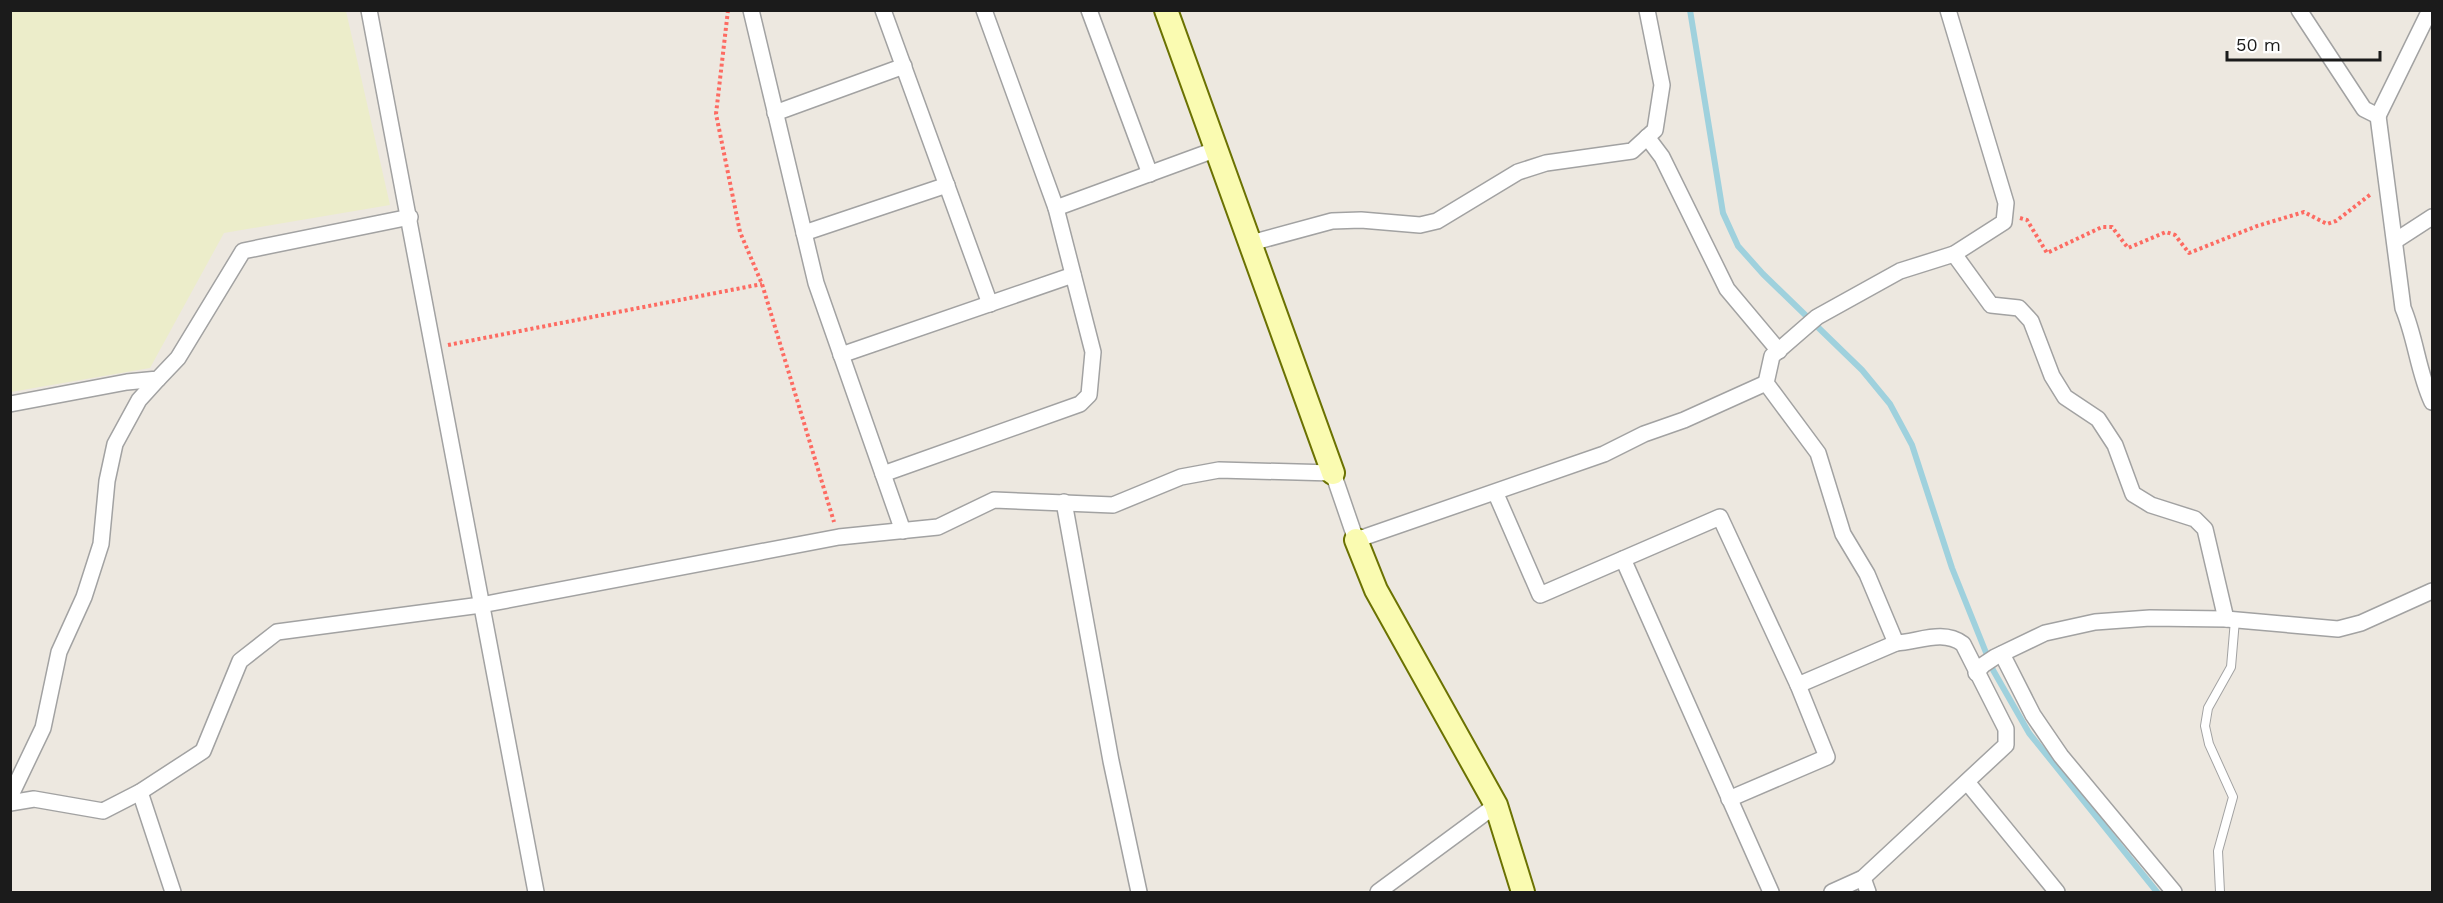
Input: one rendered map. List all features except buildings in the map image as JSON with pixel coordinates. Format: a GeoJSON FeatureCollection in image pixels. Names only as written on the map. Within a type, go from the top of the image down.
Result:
{"type":"FeatureCollection","features":[{"type":"Feature","properties":{"kind":"street"},"geometry":{"type":"LineString","coordinates":[[369,10],[536,892]]}},
{"type":"Feature","properties":{"kind":"street"},"geometry":{"type":"LineString","coordinates":[[751,10],[816,283],[903,531]]}},
{"type":"Feature","properties":{"kind":"street"},"geometry":{"type":"LineString","coordinates":[[883,10],[990,304]]}},
{"type":"Feature","properties":{"kind":"street"},"geometry":{"type":"LineString","coordinates":[[883,474],[1080,404],[1089,395],[1093,352],[1056,208],[984,10]]}},
{"type":"Feature","properties":{"kind":"street"},"geometry":{"type":"LineString","coordinates":[[1089,10],[1150,174]]}},
{"type":"Feature","properties":{"kind":"street"},"geometry":{"type":"LineString","coordinates":[[1166,10],[1356,540],[1377,590],[1496,805],[1523,892]]}},
{"type":"Feature","properties":{"kind":"street"},"geometry":{"type":"LineString","coordinates":[[1251,243],[1332,221],[1360,220],[1420,225],[1437,220],[1518,172],[1546,163],[1632,151],[1655,130],[1662,85],[1647,10]]}},
{"type":"Feature","properties":{"kind":"street"},"geometry":{"type":"LineString","coordinates":[[1896,643],[1867,574],[1843,534],[1818,453],[1766,383],[1772,356],[1812,321],[1900,271],[1954,254],[2004,222],[2006,203],[1948,10]]}},
{"type":"Feature","properties":{"kind":"street"},"geometry":{"type":"LineString","coordinates":[[2299,10],[2364,110],[2378,116]]}},
{"type":"Feature","properties":{"kind":"street"},"geometry":{"type":"LineString","coordinates":[[2430,10],[2378,116],[2403,308],[2414,334],[2422,380],[2433,402]]}},
{"type":"Feature","properties":{"kind":"street"},"geometry":{"type":"LineString","coordinates":[[775,113],[904,66]]}},
{"type":"Feature","properties":{"kind":"street"},"geometry":{"type":"LineString","coordinates":[[1647,137],[1662,157],[1699,238],[1727,289],[1779,351]]}},
{"type":"Feature","properties":{"kind":"street"},"geometry":{"type":"LineString","coordinates":[[1056,208],[1217,150]]}},
{"type":"Feature","properties":{"kind":"street"},"geometry":{"type":"LineString","coordinates":[[804,233],[947,185]]}},
{"type":"Feature","properties":{"kind":"street"},"geometry":{"type":"LineString","coordinates":[[10,797],[43,729],[59,652],[84,597],[101,544],[107,481],[115,444],[139,400],[178,358],[243,251],[410,217]]}},
{"type":"Feature","properties":{"kind":"street"},"geometry":{"type":"LineString","coordinates":[[2395,241],[2433,217]]}},
{"type":"Feature","properties":{"kind":"street"},"geometry":{"type":"LineString","coordinates":[[1954,254],[1991,305],[2019,308],[2031,321],[2056,383],[2065,397],[2098,418],[2115,446],[2133,494],[2151,506],[2195,519],[2205,529],[2231,620]]}},
{"type":"Feature","properties":{"kind":"street"},"geometry":{"type":"LineString","coordinates":[[841,355],[1073,275]]}},
{"type":"Feature","properties":{"kind":"street"},"geometry":{"type":"LineString","coordinates":[[10,404],[127,381],[158,379]]}},
{"type":"Feature","properties":{"kind":"street"},"geometry":{"type":"LineString","coordinates":[[1356,540],[1496,494],[1604,454],[1644,434],[1684,420],[1766,383]]}},
{"type":"Feature","properties":{"kind":"street"},"geometry":{"type":"LineString","coordinates":[[10,803],[34,799],[103,812],[140,792],[203,751],[240,661],[277,632],[481,605],[839,537],[938,527],[994,501],[1064,502],[1113,506],[1181,477],[1220,470],[1333,473]]}},
{"type":"Feature","properties":{"kind":"street"},"geometry":{"type":"LineString","coordinates":[[1496,494],[1540,595],[1720,517],[1798,685],[1827,757],[1730,799]]}},
{"type":"Feature","properties":{"kind":"street"},"geometry":{"type":"LineString","coordinates":[[1064,502],[1111,761],[1138,892]]}},
{"type":"Feature","properties":{"kind":"street"},"geometry":{"type":"LineString","coordinates":[[1623,559],[1771,892]]}},
{"type":"Feature","properties":{"kind":"street"},"geometry":{"type":"LineString","coordinates":[[1989,662],[2045,633],[2095,622],[2150,618],[2231,620],[2338,629],[2361,623],[2433,591]]}},
{"type":"Feature","properties":{"kind":"street"},"geometry":{"type":"LineString","coordinates":[[1798,685],[1896,643],[1940,636],[1955,638],[1989,662],[2032,715],[2061,756],[2174,892]]}},
{"type":"Feature","properties":{"kind":"street"},"geometry":{"type":"LineString","coordinates":[[1832,892],[1866,885],[1966,782],[2006,745],[2006,729],[1989,662]]}},
{"type":"Feature","properties":{"kind":"street"},"geometry":{"type":"LineString","coordinates":[[1966,782],[2056,892]]}},
{"type":"Feature","properties":{"kind":"street"},"geometry":{"type":"LineString","coordinates":[[140,792],[173,892]]}},
{"type":"Feature","properties":{"kind":"street"},"geometry":{"type":"LineString","coordinates":[[1378,892],[1496,805]]}},
{"type":"Feature","properties":{"kind":"lane"},"geometry":{"type":"LineString","coordinates":[[2220,892],[2218,851],[2234,797],[2209,744],[2205,726],[2208,708],[2232,667],[2231,620]]}},
{"type":"Feature","properties":{"kind":"path"},"geometry":{"type":"LineString","coordinates":[[728,10],[716,114],[740,232],[762,284],[839,537]]}},
{"type":"Feature","properties":{"kind":"path"},"geometry":{"type":"LineString","coordinates":[[2005,213],[2027,220],[2047,253],[2102,227],[2112,227],[2128,248],[2166,232],[2175,235],[2189,253],[2257,226],[2304,212],[2327,224],[2336,221],[2388,181]]}},
{"type":"Feature","properties":{"kind":"path"},"geometry":{"type":"LineString","coordinates":[[432,348],[762,284]]}},
{"type":"Feature","properties":{"kind":"green space"},"geometry":{"type":"Polygon","coordinates":[[[11,10],[346,11],[390,205],[224,233],[150,368],[11,392],[11,10]]]}},
{"type":"Feature","properties":{"kind":"waterway"},"geometry":{"type":"LineString","coordinates":[[1690,10],[1723,213],[1738,246],[1763,274],[1862,370],[1890,404],[1912,445],[1952,568],[1993,670],[2029,733],[2157,892]]}}]}
